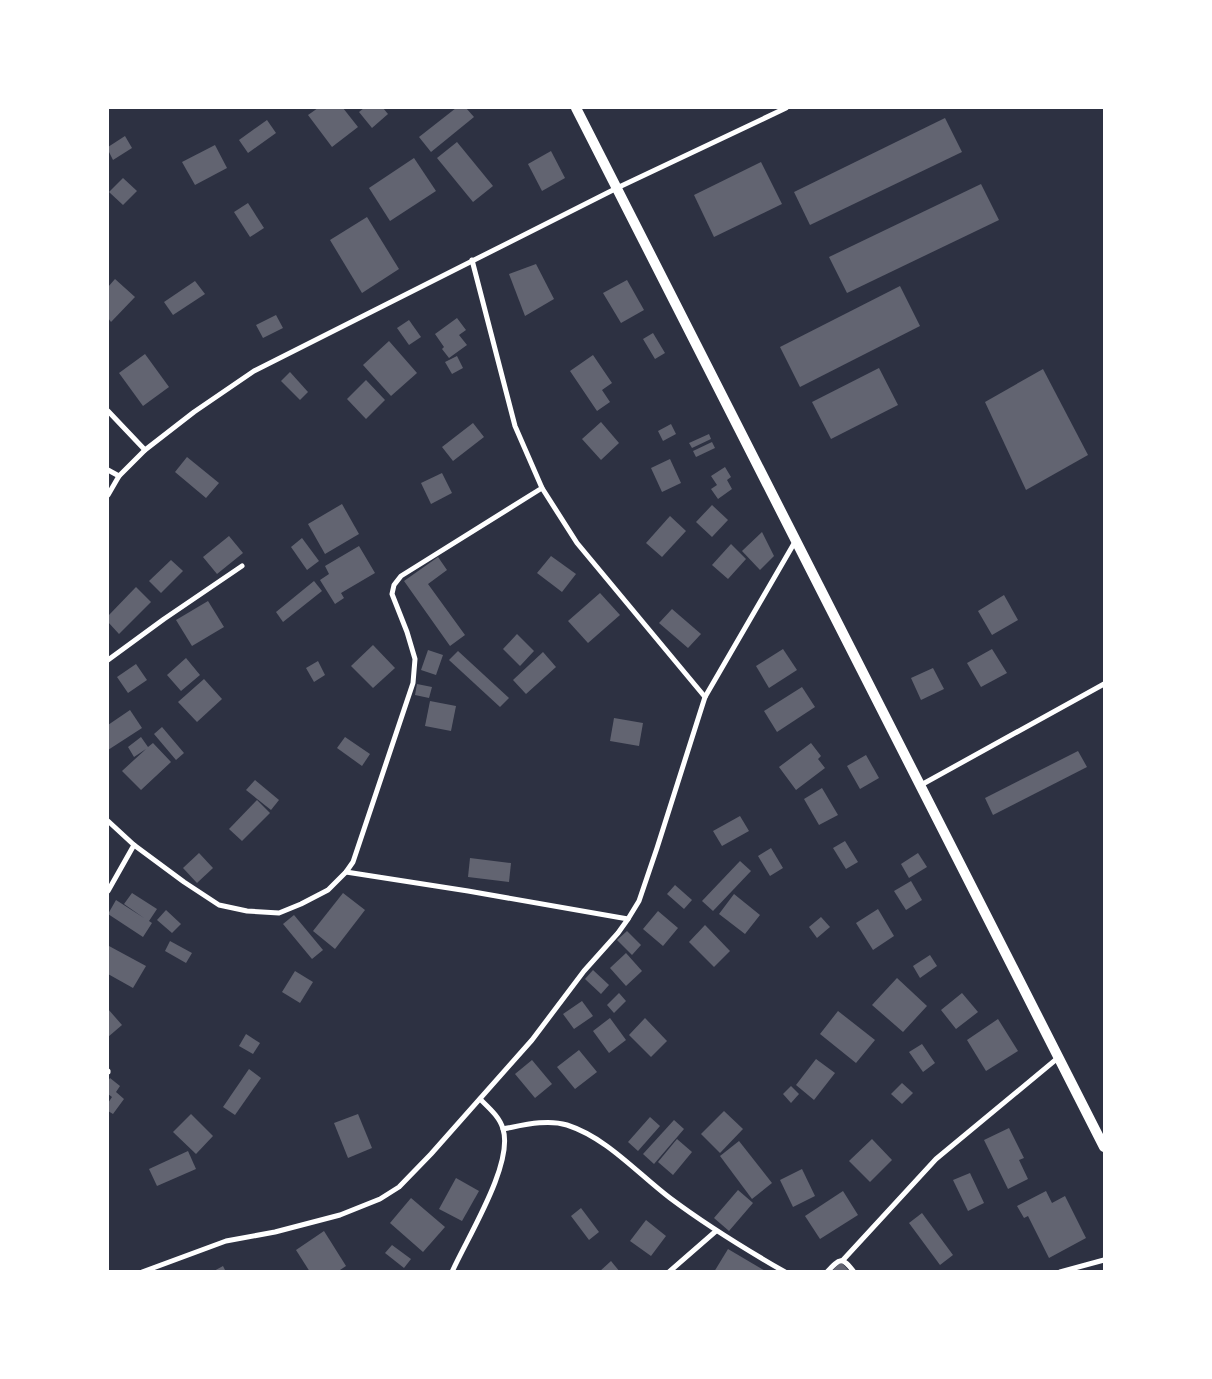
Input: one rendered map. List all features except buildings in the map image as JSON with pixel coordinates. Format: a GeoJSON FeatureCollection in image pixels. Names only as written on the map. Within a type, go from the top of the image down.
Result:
{"type":"FeatureCollection","features":[{"type":"Feature","properties":{"kind":"main road"},"geometry":{"type":"LineString","coordinates":[[576,108],[797,539],[1104,1146]]}},
{"type":"Feature","properties":{"kind":"street"},"geometry":{"type":"LineString","coordinates":[[108,495],[119,476],[145,450],[194,412],[254,371],[617,188],[786,108]]}},
{"type":"Feature","properties":{"kind":"street"},"geometry":{"type":"LineString","coordinates":[[472,260],[515,426],[542,488],[577,544],[705,696]]}},
{"type":"Feature","properties":{"kind":"street"},"geometry":{"type":"LineString","coordinates":[[108,411],[145,450]]}},
{"type":"Feature","properties":{"kind":"street"},"geometry":{"type":"LineString","coordinates":[[108,470],[119,476]]}},
{"type":"Feature","properties":{"kind":"street"},"geometry":{"type":"LineString","coordinates":[[108,821],[134,845],[219,905],[248,911],[280,913],[328,890],[353,862],[413,683],[415,659],[392,594],[394,585],[401,576],[542,488]]}},
{"type":"Feature","properties":{"kind":"street"},"geometry":{"type":"LineString","coordinates":[[142,1272],[226,1241],[313,1223],[340,1215],[380,1199],[399,1187],[412,1174],[480,1099],[532,1040],[584,970],[618,933],[639,901],[705,696],[797,539]]}},
{"type":"Feature","properties":{"kind":"street"},"geometry":{"type":"LineString","coordinates":[[108,660],[242,566]]}},
{"type":"Feature","properties":{"kind":"street"},"geometry":{"type":"LineString","coordinates":[[921,785],[1104,684]]}},
{"type":"Feature","properties":{"kind":"street"},"geometry":{"type":"LineString","coordinates":[[108,891],[134,845]]}},
{"type":"Feature","properties":{"kind":"street"},"geometry":{"type":"LineString","coordinates":[[346,872],[628,919]]}},
{"type":"Feature","properties":{"kind":"street"},"geometry":{"type":"LineString","coordinates":[[827,1272],[838,1260],[844,1260],[936,1159],[1059,1057]]}},
{"type":"Feature","properties":{"kind":"street"},"geometry":{"type":"LineString","coordinates":[[452,1272],[496,1183],[505,1147],[503,1128],[494,1113],[480,1099]]}},
{"type":"Feature","properties":{"kind":"street"},"geometry":{"type":"LineString","coordinates":[[503,1128],[538,1122],[565,1125],[579,1130],[606,1146],[669,1197],[716,1231],[785,1272]]}},
{"type":"Feature","properties":{"kind":"street"},"geometry":{"type":"LineString","coordinates":[[669,1272],[716,1231]]}},
{"type":"Feature","properties":{"kind":"street"},"geometry":{"type":"LineString","coordinates":[[844,1260],[854,1272]]}},
{"type":"Feature","properties":{"kind":"street"},"geometry":{"type":"LineString","coordinates":[[1060,1272],[1104,1260]]}}]}
